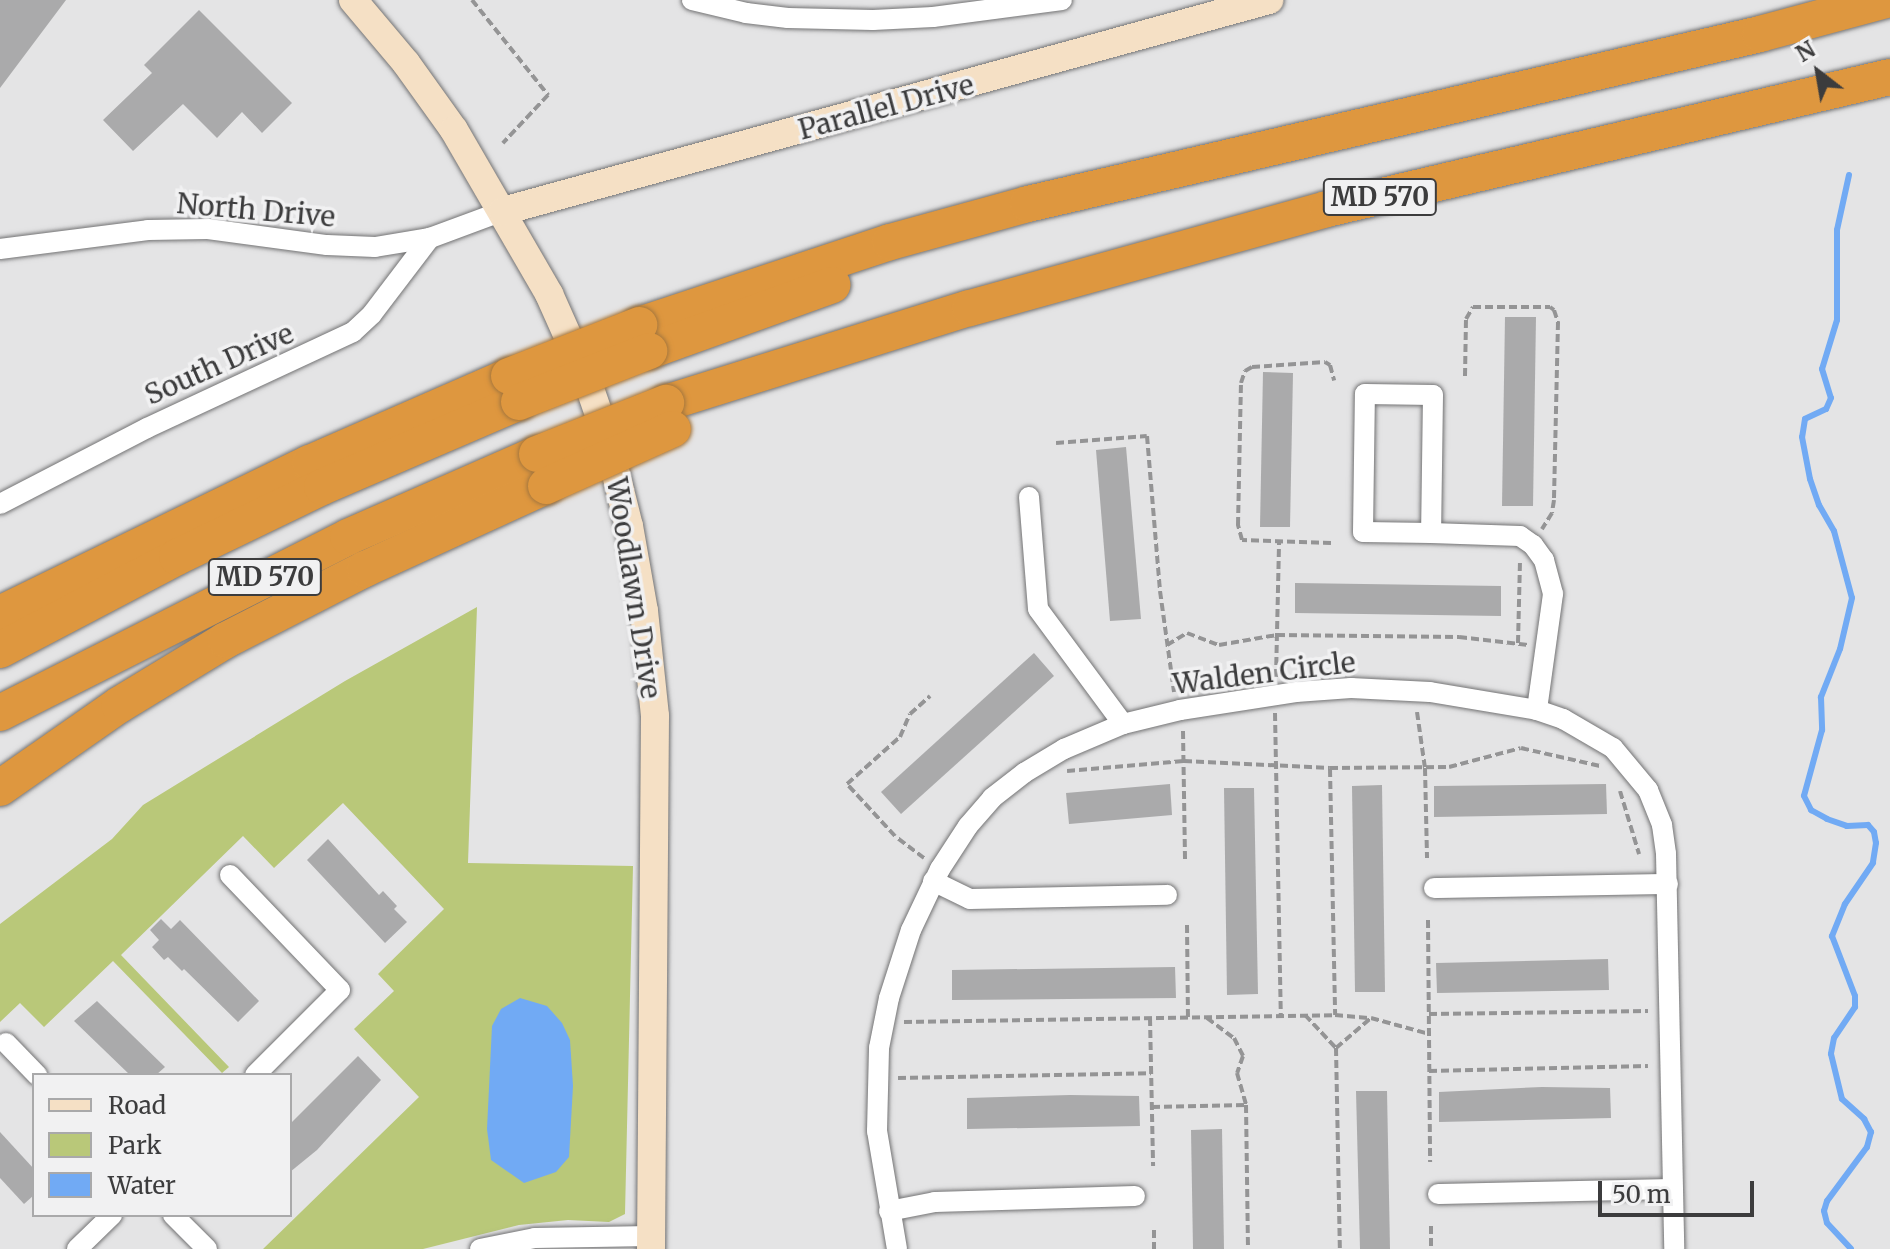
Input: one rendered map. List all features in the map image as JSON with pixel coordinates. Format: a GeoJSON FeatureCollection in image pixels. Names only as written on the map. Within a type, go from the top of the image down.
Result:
{"type":"FeatureCollection","features":[{"type":"Feature","properties":{"kind":"highway","name":"MD 570"},"geometry":{"type":"LineString","coordinates":[[0,650],[177,557],[514,389],[644,338],[1327,134],[1760,34],[1886,0]]}},
{"type":"Feature","properties":{"kind":"highway","name":"MD 570"},"geometry":{"type":"LineString","coordinates":[[0,713],[320,550],[541,470],[670,416],[970,308],[1327,209],[1890,77]]}},
{"type":"Feature","properties":{"kind":"highway"},"geometry":{"type":"LineString","coordinates":[[0,614],[310,463],[514,389]]}},
{"type":"Feature","properties":{"kind":"highway"},"geometry":{"type":"LineString","coordinates":[[0,788],[119,705],[226,640],[365,569],[541,470]]}},
{"type":"Feature","properties":{"kind":"main road","name":"Woodlawn Drive"},"geometry":{"type":"LineString","coordinates":[[353,0],[406,63],[454,130],[503,211],[549,294],[586,377],[607,438],[644,611],[655,716],[657,833],[651,1242]]}},
{"type":"Feature","properties":{"kind":"main road","name":"Parallel Drive"},"geometry":{"type":"LineString","coordinates":[[503,211],[1269,0]]}},
{"type":"Feature","properties":{"kind":"street"},"geometry":{"type":"LineString","coordinates":[[692,0],[733,11],[788,18],[873,20],[933,17],[1062,0]]}},
{"type":"Feature","properties":{"kind":"street","name":"North Drive"},"geometry":{"type":"LineString","coordinates":[[0,249],[148,230],[208,229],[327,245],[375,247],[430,238],[503,211]]}},
{"type":"Feature","properties":{"kind":"street","name":"South Drive"},"geometry":{"type":"LineString","coordinates":[[0,504],[147,428],[353,332],[372,314],[430,238]]}},
{"type":"Feature","properties":{"kind":"street"},"geometry":{"type":"LineString","coordinates":[[1431,533],[1433,395],[1365,394],[1363,532],[1520,536],[1533,545],[1544,560],[1553,594],[1537,710]]}},
{"type":"Feature","properties":{"kind":"street"},"geometry":{"type":"LineString","coordinates":[[1029,497],[1038,609],[1123,724]]}},
{"type":"Feature","properties":{"kind":"street","name":"Walden Circle"},"geometry":{"type":"LineString","coordinates":[[897,1249],[877,1131],[879,1048],[896,972],[932,872],[968,826],[1005,786],[1064,749],[1123,724],[1218,703],[1351,688],[1430,692],[1537,710],[1599,737],[1637,774],[1648,790],[1662,825],[1668,884],[1674,1249]]}},
{"type":"Feature","properties":{"kind":"street"},"geometry":{"type":"LineString","coordinates":[[932,872],[970,899],[1167,895]]}},
{"type":"Feature","properties":{"kind":"street"},"geometry":{"type":"LineString","coordinates":[[230,875],[340,990],[257,1073]]}},
{"type":"Feature","properties":{"kind":"street"},"geometry":{"type":"LineString","coordinates":[[1434,888],[1668,884]]}},
{"type":"Feature","properties":{"kind":"street"},"geometry":{"type":"LineString","coordinates":[[6,1043],[35,1073]]}},
{"type":"Feature","properties":{"kind":"street"},"geometry":{"type":"LineString","coordinates":[[1438,1194],[1673,1189]]}},
{"type":"Feature","properties":{"kind":"street"},"geometry":{"type":"LineString","coordinates":[[889,1211],[935,1202],[1135,1196]]}},
{"type":"Feature","properties":{"kind":"street"},"geometry":{"type":"LineString","coordinates":[[77,1249],[110,1217]]}},
{"type":"Feature","properties":{"kind":"street"},"geometry":{"type":"LineString","coordinates":[[175,1217],[207,1249]]}},
{"type":"Feature","properties":{"kind":"street"},"geometry":{"type":"LineString","coordinates":[[480,1249],[535,1238],[651,1242]]}},
{"type":"Feature","properties":{"kind":"path"},"geometry":{"type":"LineString","coordinates":[[472,0],[548,95],[503,143]]}},
{"type":"Feature","properties":{"kind":"path"},"geometry":{"type":"LineString","coordinates":[[1465,376],[1466,319],[1473,307],[1550,307],[1554,310],[1558,322],[1554,500],[1552,513],[1541,531]]}},
{"type":"Feature","properties":{"kind":"path"},"geometry":{"type":"LineString","coordinates":[[1331,543],[1242,540],[1239,534],[1243,375],[1252,367],[1315,361],[1330,365],[1334,380]]}},
{"type":"Feature","properties":{"kind":"path"},"geometry":{"type":"LineString","coordinates":[[1056,443],[1147,436],[1174,694]]}},
{"type":"Feature","properties":{"kind":"path"},"geometry":{"type":"LineString","coordinates":[[1276,680],[1279,543]]}},
{"type":"Feature","properties":{"kind":"path"},"geometry":{"type":"LineString","coordinates":[[1518,643],[1520,549]]}},
{"type":"Feature","properties":{"kind":"path"},"geometry":{"type":"LineString","coordinates":[[1167,645],[1187,633],[1219,645],[1277,635],[1459,637],[1534,647]]}},
{"type":"Feature","properties":{"kind":"path"},"geometry":{"type":"LineString","coordinates":[[930,696],[910,714],[900,737],[847,784],[932,872]]}},
{"type":"Feature","properties":{"kind":"path"},"geometry":{"type":"LineString","coordinates":[[1275,707],[1281,1015]]}},
{"type":"Feature","properties":{"kind":"path"},"geometry":{"type":"LineString","coordinates":[[1417,712],[1425,768],[1427,858]]}},
{"type":"Feature","properties":{"kind":"path"},"geometry":{"type":"LineString","coordinates":[[1183,728],[1185,861]]}},
{"type":"Feature","properties":{"kind":"path"},"geometry":{"type":"LineString","coordinates":[[1066,771],[1184,761],[1276,767],[1449,767],[1521,748],[1599,765],[1609,773]]}},
{"type":"Feature","properties":{"kind":"path"},"geometry":{"type":"LineString","coordinates":[[1330,768],[1335,1015]]}},
{"type":"Feature","properties":{"kind":"path"},"geometry":{"type":"LineString","coordinates":[[1615,781],[1626,804],[1639,854]]}},
{"type":"Feature","properties":{"kind":"path"},"geometry":{"type":"LineString","coordinates":[[1428,920],[1430,1162]]}},
{"type":"Feature","properties":{"kind":"path"},"geometry":{"type":"LineString","coordinates":[[1187,925],[1188,1017]]}},
{"type":"Feature","properties":{"kind":"path"},"geometry":{"type":"LineString","coordinates":[[1429,1014],[1648,1011]]}},
{"type":"Feature","properties":{"kind":"path"},"geometry":{"type":"LineString","coordinates":[[1305,1015],[1336,1048],[1340,1249]]}},
{"type":"Feature","properties":{"kind":"path"},"geometry":{"type":"LineString","coordinates":[[898,1022],[1335,1015],[1371,1018],[1429,1034]]}},
{"type":"Feature","properties":{"kind":"path"},"geometry":{"type":"LineString","coordinates":[[1205,1017],[1227,1030],[1241,1051],[1237,1073],[1246,1105],[1248,1249]]}},
{"type":"Feature","properties":{"kind":"path"},"geometry":{"type":"LineString","coordinates":[[1150,1018],[1153,1166]]}},
{"type":"Feature","properties":{"kind":"path"},"geometry":{"type":"LineString","coordinates":[[1336,1048],[1371,1018]]}},
{"type":"Feature","properties":{"kind":"path"},"geometry":{"type":"LineString","coordinates":[[1429,1071],[1648,1066]]}},
{"type":"Feature","properties":{"kind":"path"},"geometry":{"type":"LineString","coordinates":[[888,1078],[1151,1073]]}},
{"type":"Feature","properties":{"kind":"path"},"geometry":{"type":"LineString","coordinates":[[1152,1107],[1246,1105]]}},
{"type":"Feature","properties":{"kind":"path"},"geometry":{"type":"LineString","coordinates":[[1431,1226],[1431,1249]]}},
{"type":"Feature","properties":{"kind":"path"},"geometry":{"type":"LineString","coordinates":[[1154,1230],[1154,1249]]}},
{"type":"Feature","properties":{"kind":"green space"},"geometry":{"type":"Polygon","coordinates":[[[477,607],[468,863],[633,866],[625,1214],[609,1222],[568,1220],[519,1225],[423,1249],[263,1249],[419,1097],[354,1029],[394,991],[378,974],[444,909],[343,803],[274,868],[243,836],[121,955],[229,1067],[222,1073],[113,961],[44,1027],[20,1003],[0,1022],[0,924],[112,839],[143,805],[345,681],[477,607]]]}},
{"type":"Feature","properties":{"kind":"water"},"geometry":{"type":"Polygon","coordinates":[[[520,998],[547,1006],[562,1023],[570,1040],[573,1086],[569,1157],[556,1172],[524,1183],[491,1160],[487,1129],[492,1026],[501,1009],[520,998]]]}},
{"type":"Feature","properties":{"kind":"building"},"geometry":{"type":"Polygon","coordinates":[[[0,0],[66,0],[0,88],[0,0]]]}},
{"type":"Feature","properties":{"kind":"building"},"geometry":{"type":"Polygon","coordinates":[[[199,10],[292,103],[262,133],[242,112],[217,138],[183,104],[133,151],[103,120],[152,73],[144,65],[199,10]]]}},
{"type":"Feature","properties":{"kind":"building"},"geometry":{"type":"Polygon","coordinates":[[[1505,317],[1536,317],[1533,506],[1502,506],[1505,317]]]}},
{"type":"Feature","properties":{"kind":"building"},"geometry":{"type":"Polygon","coordinates":[[[1263,372],[1293,373],[1290,527],[1260,527],[1263,372]]]}},
{"type":"Feature","properties":{"kind":"building"},"geometry":{"type":"Polygon","coordinates":[[[1126,447],[1141,619],[1110,621],[1096,450],[1126,447]]]}},
{"type":"Feature","properties":{"kind":"building"},"geometry":{"type":"Polygon","coordinates":[[[1295,583],[1501,586],[1501,616],[1295,613],[1295,583]]]}},
{"type":"Feature","properties":{"kind":"building"},"geometry":{"type":"Polygon","coordinates":[[[1034,653],[1054,676],[901,814],[881,792],[1034,653]]]}},
{"type":"Feature","properties":{"kind":"building"},"geometry":{"type":"Polygon","coordinates":[[[1170,784],[1172,815],[1069,824],[1066,793],[1170,784]]]}},
{"type":"Feature","properties":{"kind":"building"},"geometry":{"type":"Polygon","coordinates":[[[1606,784],[1607,814],[1434,817],[1434,786],[1606,784]]]}},
{"type":"Feature","properties":{"kind":"building"},"geometry":{"type":"Polygon","coordinates":[[[1382,785],[1385,992],[1355,992],[1352,786],[1382,785]]]}},
{"type":"Feature","properties":{"kind":"building"},"geometry":{"type":"Polygon","coordinates":[[[1224,788],[1254,788],[1258,994],[1227,995],[1224,788]]]}},
{"type":"Feature","properties":{"kind":"building"},"geometry":{"type":"Polygon","coordinates":[[[328,839],[379,895],[383,891],[407,922],[385,943],[307,860],[328,839]]]}},
{"type":"Feature","properties":{"kind":"building"},"geometry":{"type":"Polygon","coordinates":[[[161,919],[171,929],[180,920],[259,1001],[238,1022],[184,969],[182,971],[168,957],[164,960],[152,947],[159,940],[150,930],[161,919]]]}},
{"type":"Feature","properties":{"kind":"building"},"geometry":{"type":"Polygon","coordinates":[[[1608,959],[1609,990],[1437,993],[1436,963],[1608,959]]]}},
{"type":"Feature","properties":{"kind":"building"},"geometry":{"type":"Polygon","coordinates":[[[1175,967],[1176,998],[952,1000],[952,970],[1175,967]]]}},
{"type":"Feature","properties":{"kind":"building"},"geometry":{"type":"Polygon","coordinates":[[[97,1001],[165,1067],[158,1073],[128,1073],[74,1021],[97,1001]]]}},
{"type":"Feature","properties":{"kind":"building"},"geometry":{"type":"Polygon","coordinates":[[[358,1056],[381,1080],[317,1150],[292,1170],[292,1122],[358,1056]]]}},
{"type":"Feature","properties":{"kind":"building"},"geometry":{"type":"Polygon","coordinates":[[[1542,1087],[1610,1088],[1611,1118],[1439,1122],[1439,1092],[1542,1087]]]}},
{"type":"Feature","properties":{"kind":"building"},"geometry":{"type":"Polygon","coordinates":[[[1356,1091],[1387,1091],[1390,1249],[1360,1249],[1356,1091]]]}},
{"type":"Feature","properties":{"kind":"building"},"geometry":{"type":"Polygon","coordinates":[[[1139,1096],[1140,1126],[967,1129],[967,1098],[1139,1096]]]}},
{"type":"Feature","properties":{"kind":"building"},"geometry":{"type":"Polygon","coordinates":[[[1222,1129],[1224,1249],[1193,1249],[1191,1130],[1222,1129]]]}},
{"type":"Feature","properties":{"kind":"building"},"geometry":{"type":"Polygon","coordinates":[[[0,1132],[32,1167],[32,1197],[24,1204],[0,1178],[0,1132]]]}},
{"type":"Feature","properties":{"kind":"waterway"},"geometry":{"type":"LineString","coordinates":[[1849,175],[1837,230],[1837,320],[1822,369],[1831,398],[1826,409],[1805,419],[1802,437],[1810,479],[1819,505],[1834,531],[1852,598],[1840,649],[1821,697],[1822,730],[1804,796],[1811,810],[1827,819],[1847,826],[1868,825],[1874,832],[1876,843],[1873,863],[1845,904],[1832,936],[1855,996],[1855,1007],[1834,1038],[1831,1054],[1842,1099],[1864,1119],[1871,1132],[1867,1147],[1827,1201],[1824,1211],[1827,1223],[1851,1249]]}}]}
